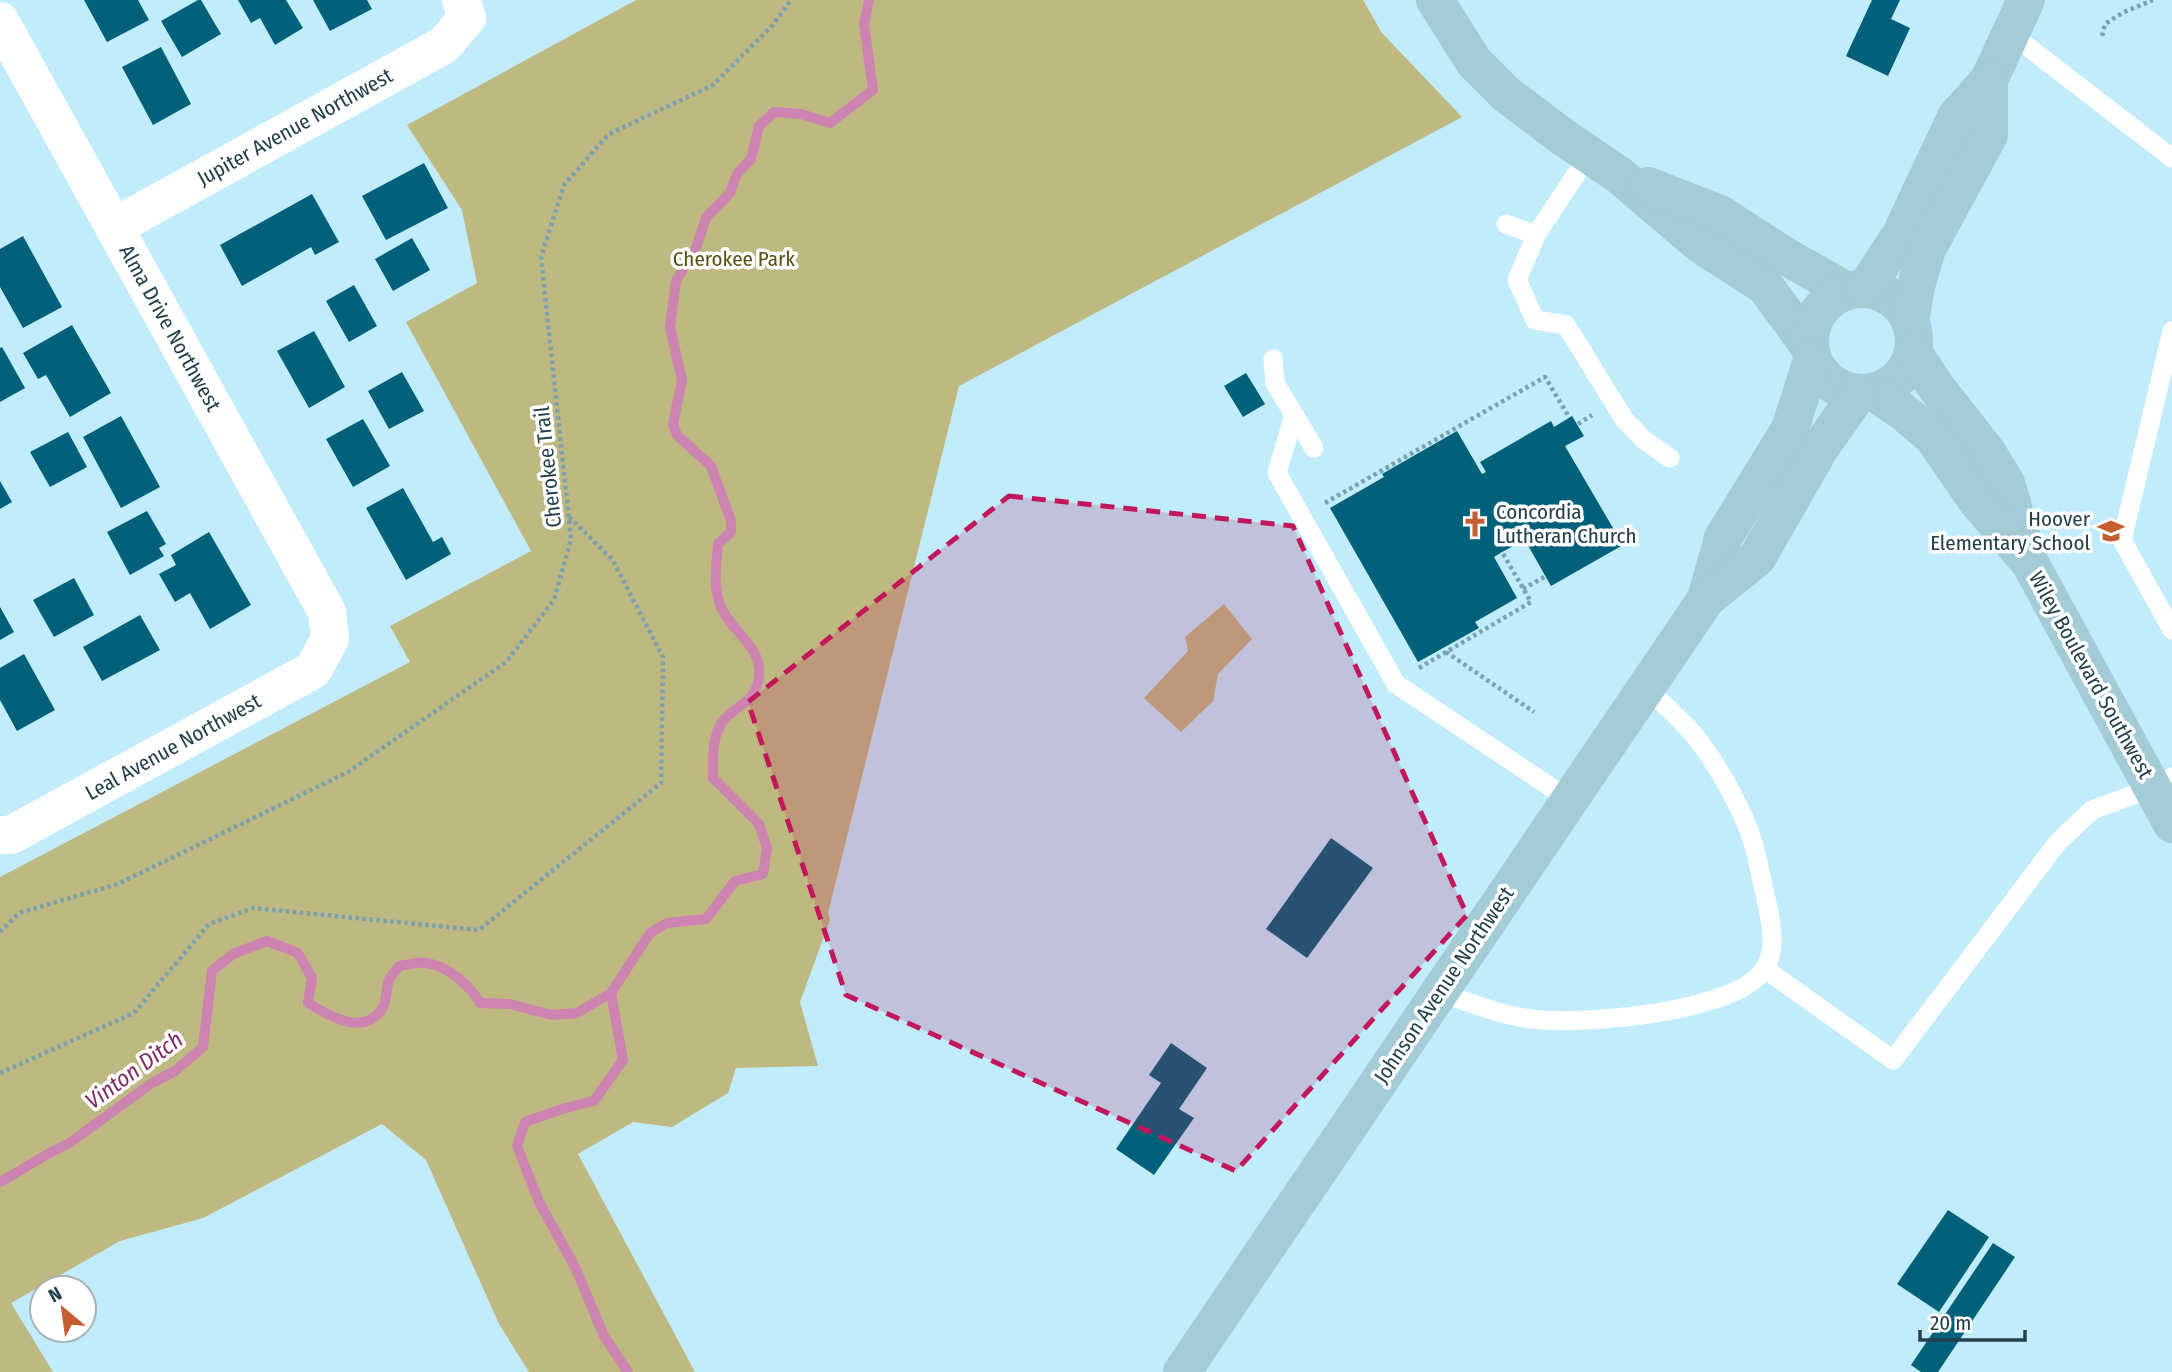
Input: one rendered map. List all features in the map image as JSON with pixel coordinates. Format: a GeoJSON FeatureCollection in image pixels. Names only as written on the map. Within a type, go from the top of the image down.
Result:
{"type":"FeatureCollection","features":[{"type":"Feature","properties":{"kind":"street"},"geometry":{"type":"LineString","coordinates":[[1435,0],[1474,62],[1506,94],[1604,165],[1700,244],[1765,286],[1811,353],[1820,373],[1830,384],[1844,391],[1866,393],[1888,387],[1899,378],[1912,337],[1916,286],[1927,249],[1989,135],[1989,80]]}},
{"type":"Feature","properties":{"kind":"street","name":"Jupiter Avenue Northwest"},"geometry":{"type":"LineString","coordinates":[[114,227],[444,45],[464,9]]}},
{"type":"Feature","properties":{"kind":"street"},"geometry":{"type":"LineString","coordinates":[[1856,290],[1900,236],[1956,117],[1989,80],[2018,17]]}},
{"type":"Feature","properties":{"kind":"street","name":"Alma Drive Northwest"},"geometry":{"type":"LineString","coordinates":[[0,21],[327,612],[330,639]]}},
{"type":"Feature","properties":{"kind":"street"},"geometry":{"type":"LineString","coordinates":[[1604,165],[1720,214],[1785,256],[1856,290]]}},
{"type":"Feature","properties":{"kind":"street"},"geometry":{"type":"LineString","coordinates":[[1811,353],[1810,331],[1824,304],[1836,295],[1856,290],[1879,292],[1892,299],[1903,309],[1912,337]]}},
{"type":"Feature","properties":{"kind":"street","name":"Wiley Boulevard Southwest"},"geometry":{"type":"LineString","coordinates":[[1912,337],[1936,387],[1987,452],[2006,483],[2030,563]]}},
{"type":"Feature","properties":{"kind":"street","name":"Johnson Avenue Northwest"},"geometry":{"type":"LineString","coordinates":[[1706,599],[1723,538],[1790,429],[1811,353]]}},
{"type":"Feature","properties":{"kind":"street","name":"Wiley Boulevard Southwest"},"geometry":{"type":"LineString","coordinates":[[1866,393],[1902,411],[1933,437],[1977,501],[2030,563],[2162,782],[2172,824]]}},
{"type":"Feature","properties":{"kind":"street","name":"Johnson Avenue Northwest"},"geometry":{"type":"LineString","coordinates":[[1182,1372],[1706,599],[1757,558],[1820,448],[1866,393]]}},
{"type":"Feature","properties":{"kind":"street","name":"Leal Avenue Northwest"},"geometry":{"type":"LineString","coordinates":[[0,835],[11,835],[313,670],[330,639]]}},
{"type":"Feature","properties":{"kind":"lane"},"geometry":{"type":"LineString","coordinates":[[2018,17],[2172,158]]}},
{"type":"Feature","properties":{"kind":"lane"},"geometry":{"type":"LineString","coordinates":[[1604,165],[1536,235],[1517,280],[1535,320],[1566,325],[1624,419],[1644,440],[1670,458]]}},
{"type":"Feature","properties":{"kind":"lane"},"geometry":{"type":"LineString","coordinates":[[1506,224],[1536,235]]}},
{"type":"Feature","properties":{"kind":"lane"},"geometry":{"type":"LineString","coordinates":[[2172,331],[2122,540],[2172,630]]}},
{"type":"Feature","properties":{"kind":"lane"},"geometry":{"type":"LineString","coordinates":[[1273,359],[1275,383],[1314,448]]}},
{"type":"Feature","properties":{"kind":"lane"},"geometry":{"type":"LineString","coordinates":[[1294,415],[1277,473],[1396,684],[1570,800]]}},
{"type":"Feature","properties":{"kind":"lane"},"geometry":{"type":"LineString","coordinates":[[1439,992],[1488,1009],[1540,1020],[1592,1020],[1696,1006],[1733,994],[1753,983],[1765,969],[1772,949],[1769,914],[1750,833],[1727,784],[1690,730],[1646,688]]}},
{"type":"Feature","properties":{"kind":"lane"},"geometry":{"type":"LineString","coordinates":[[1765,969],[1893,1060],[2058,842],[2092,810],[2162,782]]}},
{"type":"Feature","properties":{"kind":"path","name":"Cherokee Trail"},"geometry":{"type":"LineString","coordinates":[[0,932],[19,913],[118,884],[348,772],[506,662],[554,600],[571,540],[541,257],[564,185],[609,134],[713,85],[772,26],[791,0]]}},
{"type":"Feature","properties":{"kind":"path"},"geometry":{"type":"LineString","coordinates":[[2102,36],[2105,24],[2124,12],[2153,0]]}},
{"type":"Feature","properties":{"kind":"path"},"geometry":{"type":"LineString","coordinates":[[1323,504],[1545,377],[1569,417]]}},
{"type":"Feature","properties":{"kind":"path"},"geometry":{"type":"LineString","coordinates":[[0,1073],[134,1013],[209,924],[253,908],[480,930],[661,783],[663,657],[612,559],[569,517]]}},
{"type":"Feature","properties":{"kind":"path"},"geometry":{"type":"LineString","coordinates":[[1415,670],[1531,602],[1502,552]]}},
{"type":"Feature","properties":{"kind":"path"},"geometry":{"type":"LineString","coordinates":[[1523,589],[1546,576]]}},
{"type":"Feature","properties":{"kind":"path"},"geometry":{"type":"LineString","coordinates":[[1446,652],[1534,712]]}},
{"type":"Feature","properties":{"kind":"highlighted area"},"geometry":{"type":"Polygon","coordinates":[[[1009,496],[1293,526],[1467,915],[1236,1171],[846,995],[748,702],[1009,496]]]}},
{"type":"Feature","properties":{"kind":"green space","name":"Cherokee Park"},"geometry":{"type":"Polygon","coordinates":[[[636,0],[1363,0],[1382,33],[1462,117],[959,386],[828,913],[830,920],[800,1002],[818,1066],[736,1068],[728,1093],[672,1127],[633,1122],[578,1154],[695,1372],[529,1372],[499,1324],[426,1160],[382,1124],[203,1218],[120,1241],[62,1274],[28,1274],[28,1293],[11,1303],[28,1331],[28,1344],[36,1344],[53,1372],[0,1372],[0,877],[410,662],[390,626],[531,551],[406,322],[477,283],[462,210],[407,125],[636,0]]]}},
{"type":"Feature","properties":{"kind":"green space"},"geometry":{"type":"Polygon","coordinates":[[[1224,604],[1252,639],[1218,674],[1213,701],[1181,732],[1144,698],[1188,651],[1185,637],[1224,604]]]}},
{"type":"Feature","properties":{"kind":"building"},"geometry":{"type":"Polygon","coordinates":[[[84,0],[138,0],[149,20],[107,42],[84,0]]]}},
{"type":"Feature","properties":{"kind":"building"},"geometry":{"type":"Polygon","coordinates":[[[201,0],[221,34],[182,57],[161,21],[201,0]]]}},
{"type":"Feature","properties":{"kind":"building"},"geometry":{"type":"Polygon","coordinates":[[[238,0],[286,0],[303,28],[275,45],[260,18],[251,23],[238,0]]]}},
{"type":"Feature","properties":{"kind":"building"},"geometry":{"type":"Polygon","coordinates":[[[313,0],[367,0],[372,9],[330,31],[313,0]]]}},
{"type":"Feature","properties":{"kind":"building"},"geometry":{"type":"Polygon","coordinates":[[[1872,0],[1900,0],[1891,19],[1910,28],[1888,76],[1846,56],[1872,0]]]}},
{"type":"Feature","properties":{"kind":"building"},"geometry":{"type":"Polygon","coordinates":[[[161,47],[191,104],[153,125],[122,67],[161,47]]]}},
{"type":"Feature","properties":{"kind":"building"},"geometry":{"type":"Polygon","coordinates":[[[424,163],[448,208],[386,240],[362,196],[424,163]]]}},
{"type":"Feature","properties":{"kind":"building"},"geometry":{"type":"Polygon","coordinates":[[[312,194],[339,242],[315,255],[311,247],[242,286],[220,245],[312,194]]]}},
{"type":"Feature","properties":{"kind":"building"},"geometry":{"type":"Polygon","coordinates":[[[23,236],[62,307],[23,328],[0,287],[0,249],[23,236]]]}},
{"type":"Feature","properties":{"kind":"building"},"geometry":{"type":"Polygon","coordinates":[[[412,238],[430,270],[393,291],[375,259],[412,238]]]}},
{"type":"Feature","properties":{"kind":"building"},"geometry":{"type":"Polygon","coordinates":[[[354,285],[377,326],[349,342],[326,301],[354,285]]]}},
{"type":"Feature","properties":{"kind":"building"},"geometry":{"type":"Polygon","coordinates":[[[72,325],[111,393],[70,417],[46,375],[38,379],[23,353],[72,325]]]}},
{"type":"Feature","properties":{"kind":"building"},"geometry":{"type":"Polygon","coordinates":[[[314,331],[345,387],[309,408],[277,351],[314,331]]]}},
{"type":"Feature","properties":{"kind":"building"},"geometry":{"type":"Polygon","coordinates":[[[2,347],[25,388],[0,402],[0,348],[2,347]]]}},
{"type":"Feature","properties":{"kind":"building"},"geometry":{"type":"Polygon","coordinates":[[[402,372],[424,411],[389,429],[368,391],[402,372]]]}},
{"type":"Feature","properties":{"kind":"building"},"geometry":{"type":"Polygon","coordinates":[[[1246,373],[1265,404],[1243,417],[1224,386],[1246,373]]]}},
{"type":"Feature","properties":{"kind":"building"},"geometry":{"type":"Polygon","coordinates":[[[121,416],[160,487],[121,508],[83,437],[121,416]]]}},
{"type":"Feature","properties":{"kind":"building","name":"Concordia Lutheran Church"},"geometry":{"type":"Polygon","coordinates":[[[1572,416],[1584,436],[1565,446],[1623,545],[1551,586],[1525,540],[1502,552],[1494,557],[1517,598],[1475,622],[1479,628],[1418,662],[1330,508],[1384,477],[1382,474],[1457,431],[1482,474],[1486,472],[1480,462],[1551,421],[1554,427],[1572,416]]]}},
{"type":"Feature","properties":{"kind":"building"},"geometry":{"type":"Polygon","coordinates":[[[363,419],[390,466],[353,487],[326,439],[363,419]]]}},
{"type":"Feature","properties":{"kind":"building"},"geometry":{"type":"Polygon","coordinates":[[[68,432],[87,467],[50,487],[30,452],[68,432]]]}},
{"type":"Feature","properties":{"kind":"building"},"geometry":{"type":"Polygon","coordinates":[[[0,481],[12,502],[0,509],[0,481]]]}},
{"type":"Feature","properties":{"kind":"building"},"geometry":{"type":"Polygon","coordinates":[[[403,488],[433,542],[442,537],[451,554],[406,580],[366,508],[403,488]]]}},
{"type":"Feature","properties":{"kind":"building"},"geometry":{"type":"Polygon","coordinates":[[[147,511],[166,544],[159,548],[164,556],[130,575],[107,532],[147,511]]]}},
{"type":"Feature","properties":{"kind":"building"},"geometry":{"type":"Polygon","coordinates":[[[209,532],[251,605],[210,629],[190,593],[175,602],[159,574],[176,565],[171,555],[209,532]]]}},
{"type":"Feature","properties":{"kind":"building"},"geometry":{"type":"Polygon","coordinates":[[[74,578],[94,615],[54,637],[33,600],[74,578]]]}},
{"type":"Feature","properties":{"kind":"building"},"geometry":{"type":"Polygon","coordinates":[[[0,607],[14,632],[0,640],[0,607]]]}},
{"type":"Feature","properties":{"kind":"building"},"geometry":{"type":"Polygon","coordinates":[[[140,615],[160,650],[102,681],[83,647],[140,615]]]}},
{"type":"Feature","properties":{"kind":"building"},"geometry":{"type":"Polygon","coordinates":[[[24,654],[55,710],[17,731],[0,700],[0,668],[24,654]]]}},
{"type":"Feature","properties":{"kind":"building"},"geometry":{"type":"Polygon","coordinates":[[[1331,838],[1373,868],[1307,958],[1266,929],[1331,838]]]}},
{"type":"Feature","properties":{"kind":"building"},"geometry":{"type":"Polygon","coordinates":[[[1171,1043],[1207,1068],[1179,1109],[1194,1118],[1154,1175],[1116,1149],[1161,1083],[1149,1075],[1171,1043]]]}},
{"type":"Feature","properties":{"kind":"building"},"geometry":{"type":"Polygon","coordinates":[[[1948,1210],[1989,1237],[1939,1312],[1897,1284],[1948,1210]]]}},
{"type":"Feature","properties":{"kind":"building"},"geometry":{"type":"Polygon","coordinates":[[[1993,1243],[2015,1257],[1938,1372],[1921,1372],[1911,1365],[1993,1243]]]}},
{"type":"Feature","properties":{"kind":"waterway","name":"Vinton Ditch"},"geometry":{"type":"LineString","coordinates":[[0,1182],[68,1144],[152,1083],[175,1071],[203,1047],[212,971],[233,954],[267,941],[298,953],[312,978],[308,1003],[347,1022],[367,1021],[376,1016],[383,1007],[389,980],[399,966],[421,962],[451,973],[464,983],[480,1003],[510,1004],[552,1015],[577,1013],[611,993],[650,933],[667,923],[706,919],[735,881],[763,874],[767,848],[759,824],[713,778],[716,734],[723,721],[754,692],[759,667],[753,650],[729,621],[720,605],[716,579],[718,544],[731,532],[731,521],[711,466],[677,435],[673,424],[682,380],[670,327],[676,281],[696,248],[706,218],[730,193],[737,174],[751,159],[759,126],[774,112],[801,114],[830,123],[873,90],[864,24],[869,0]]}},
{"type":"Feature","properties":{"kind":"waterway"},"geometry":{"type":"LineString","coordinates":[[611,993],[623,1060],[594,1101],[525,1122],[517,1146],[539,1202],[575,1267],[604,1336],[628,1372]]}},
{"type":"Feature","properties":{"kind":"place","name":"Concordia Lutheran Church"},"geometry":{"type":"Point","coordinates":[1475,524]}},
{"type":"Feature","properties":{"kind":"place","name":"Hoover Elementary School"},"geometry":{"type":"Point","coordinates":[2111,531]}}]}
